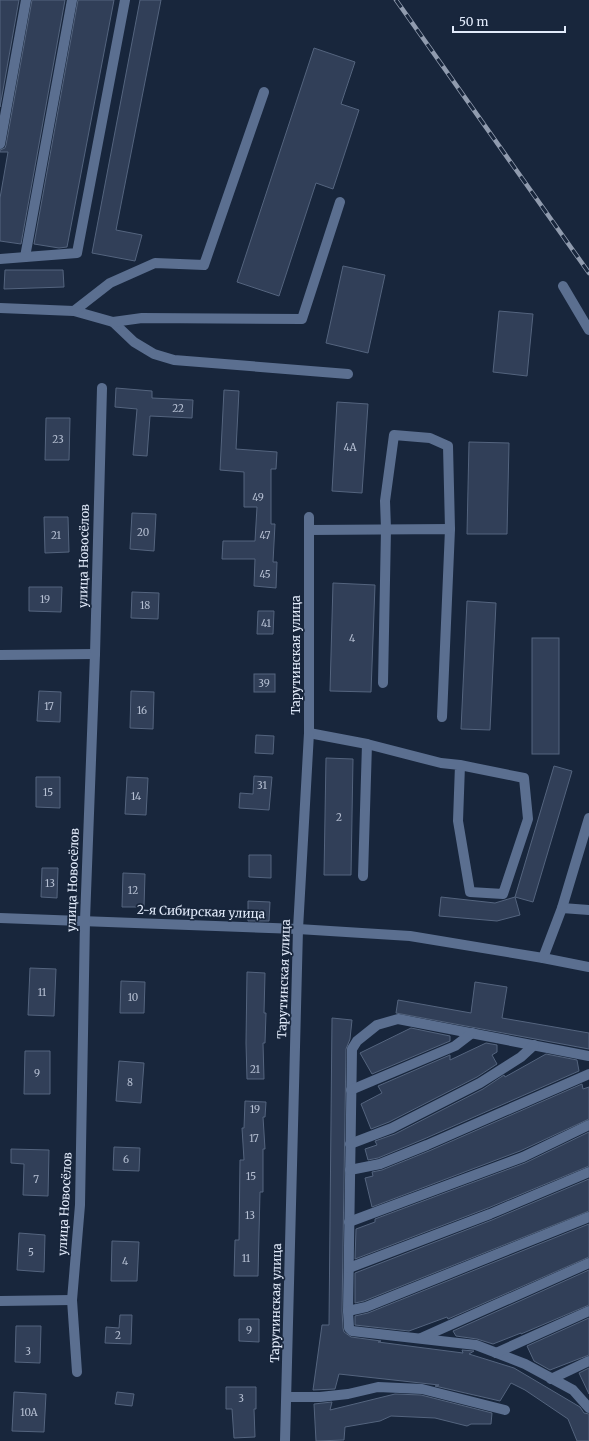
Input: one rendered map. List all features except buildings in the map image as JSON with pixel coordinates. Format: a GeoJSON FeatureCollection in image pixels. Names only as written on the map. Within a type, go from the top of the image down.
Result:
{"type":"FeatureCollection","features":[{"type":"Feature","properties":{"kind":"street"},"geometry":{"type":"LineString","coordinates":[[0,144],[26,0]]}},
{"type":"Feature","properties":{"kind":"street"},"geometry":{"type":"LineString","coordinates":[[25,257],[72,0]]}},
{"type":"Feature","properties":{"kind":"street"},"geometry":{"type":"LineString","coordinates":[[0,259],[77,253],[125,0]]}},
{"type":"Feature","properties":{"kind":"street"},"geometry":{"type":"LineString","coordinates":[[74,311],[110,283],[155,263],[204,265],[264,92]]}},
{"type":"Feature","properties":{"kind":"street"},"geometry":{"type":"LineString","coordinates":[[0,308],[74,311],[113,322],[142,318],[302,319],[340,202]]}},
{"type":"Feature","properties":{"kind":"street"},"geometry":{"type":"LineString","coordinates":[[563,286],[589,330]]}},
{"type":"Feature","properties":{"kind":"street"},"geometry":{"type":"LineString","coordinates":[[113,322],[134,342],[154,354],[174,360],[348,374]]}},
{"type":"Feature","properties":{"kind":"street","name":"улица Новосёлов"},"geometry":{"type":"LineString","coordinates":[[77,1372],[72,1300],[80,1205],[85,920],[95,654],[102,388]]}},
{"type":"Feature","properties":{"kind":"street"},"geometry":{"type":"LineString","coordinates":[[383,683],[386,529],[385,501],[394,435],[430,438],[448,446],[450,529],[442,718]]}},
{"type":"Feature","properties":{"kind":"street","name":"Тарутинская улица"},"geometry":{"type":"LineString","coordinates":[[285,1441],[298,929],[308,733],[309,517]]}},
{"type":"Feature","properties":{"kind":"street"},"geometry":{"type":"LineString","coordinates":[[309,530],[450,529]]}},
{"type":"Feature","properties":{"kind":"street"},"geometry":{"type":"LineString","coordinates":[[0,655],[95,654]]}},
{"type":"Feature","properties":{"kind":"street"},"geometry":{"type":"LineString","coordinates":[[308,733],[367,744],[441,763],[460,765],[524,778],[528,819],[503,894],[470,892],[458,821],[460,765]]}},
{"type":"Feature","properties":{"kind":"street"},"geometry":{"type":"LineString","coordinates":[[363,876],[367,744]]}},
{"type":"Feature","properties":{"kind":"street"},"geometry":{"type":"LineString","coordinates":[[543,958],[562,908],[589,818]]}},
{"type":"Feature","properties":{"kind":"street"},"geometry":{"type":"LineString","coordinates":[[562,908],[589,910]]}},
{"type":"Feature","properties":{"kind":"street","name":"2-я Сибирская улица"},"geometry":{"type":"LineString","coordinates":[[0,918],[298,929],[410,936],[589,967]]}},
{"type":"Feature","properties":{"kind":"street"},"geometry":{"type":"LineString","coordinates":[[588,1406],[573,1390],[551,1378],[525,1364],[476,1345],[352,1331],[349,1328],[348,1311],[352,1049],[357,1042],[378,1025],[398,1019],[589,1056]]}},
{"type":"Feature","properties":{"kind":"street"},"geometry":{"type":"LineString","coordinates":[[351,1090],[456,1046],[472,1034]]}},
{"type":"Feature","properties":{"kind":"street"},"geometry":{"type":"LineString","coordinates":[[350,1144],[392,1128],[473,1086],[521,1057],[534,1046]]}},
{"type":"Feature","properties":{"kind":"street"},"geometry":{"type":"LineString","coordinates":[[350,1170],[380,1164],[589,1074]]}},
{"type":"Feature","properties":{"kind":"street"},"geometry":{"type":"LineString","coordinates":[[349,1222],[523,1156],[589,1125]]}},
{"type":"Feature","properties":{"kind":"street"},"geometry":{"type":"LineString","coordinates":[[349,1268],[490,1214],[589,1172]]}},
{"type":"Feature","properties":{"kind":"street"},"geometry":{"type":"LineString","coordinates":[[348,1311],[380,1301],[589,1217]]}},
{"type":"Feature","properties":{"kind":"street"},"geometry":{"type":"LineString","coordinates":[[419,1338],[589,1264]]}},
{"type":"Feature","properties":{"kind":"street"},"geometry":{"type":"LineString","coordinates":[[0,1301],[72,1300]]}},
{"type":"Feature","properties":{"kind":"street"},"geometry":{"type":"LineString","coordinates":[[496,1353],[589,1311]]}},
{"type":"Feature","properties":{"kind":"street"},"geometry":{"type":"LineString","coordinates":[[551,1378],[589,1361]]}},
{"type":"Feature","properties":{"kind":"street"},"geometry":{"type":"LineString","coordinates":[[287,1397],[348,1394],[378,1388],[422,1389],[504,1410]]}},
{"type":"Feature","properties":{"kind":"railway"},"geometry":{"type":"LineString","coordinates":[[396,0],[589,273]]}}]}
